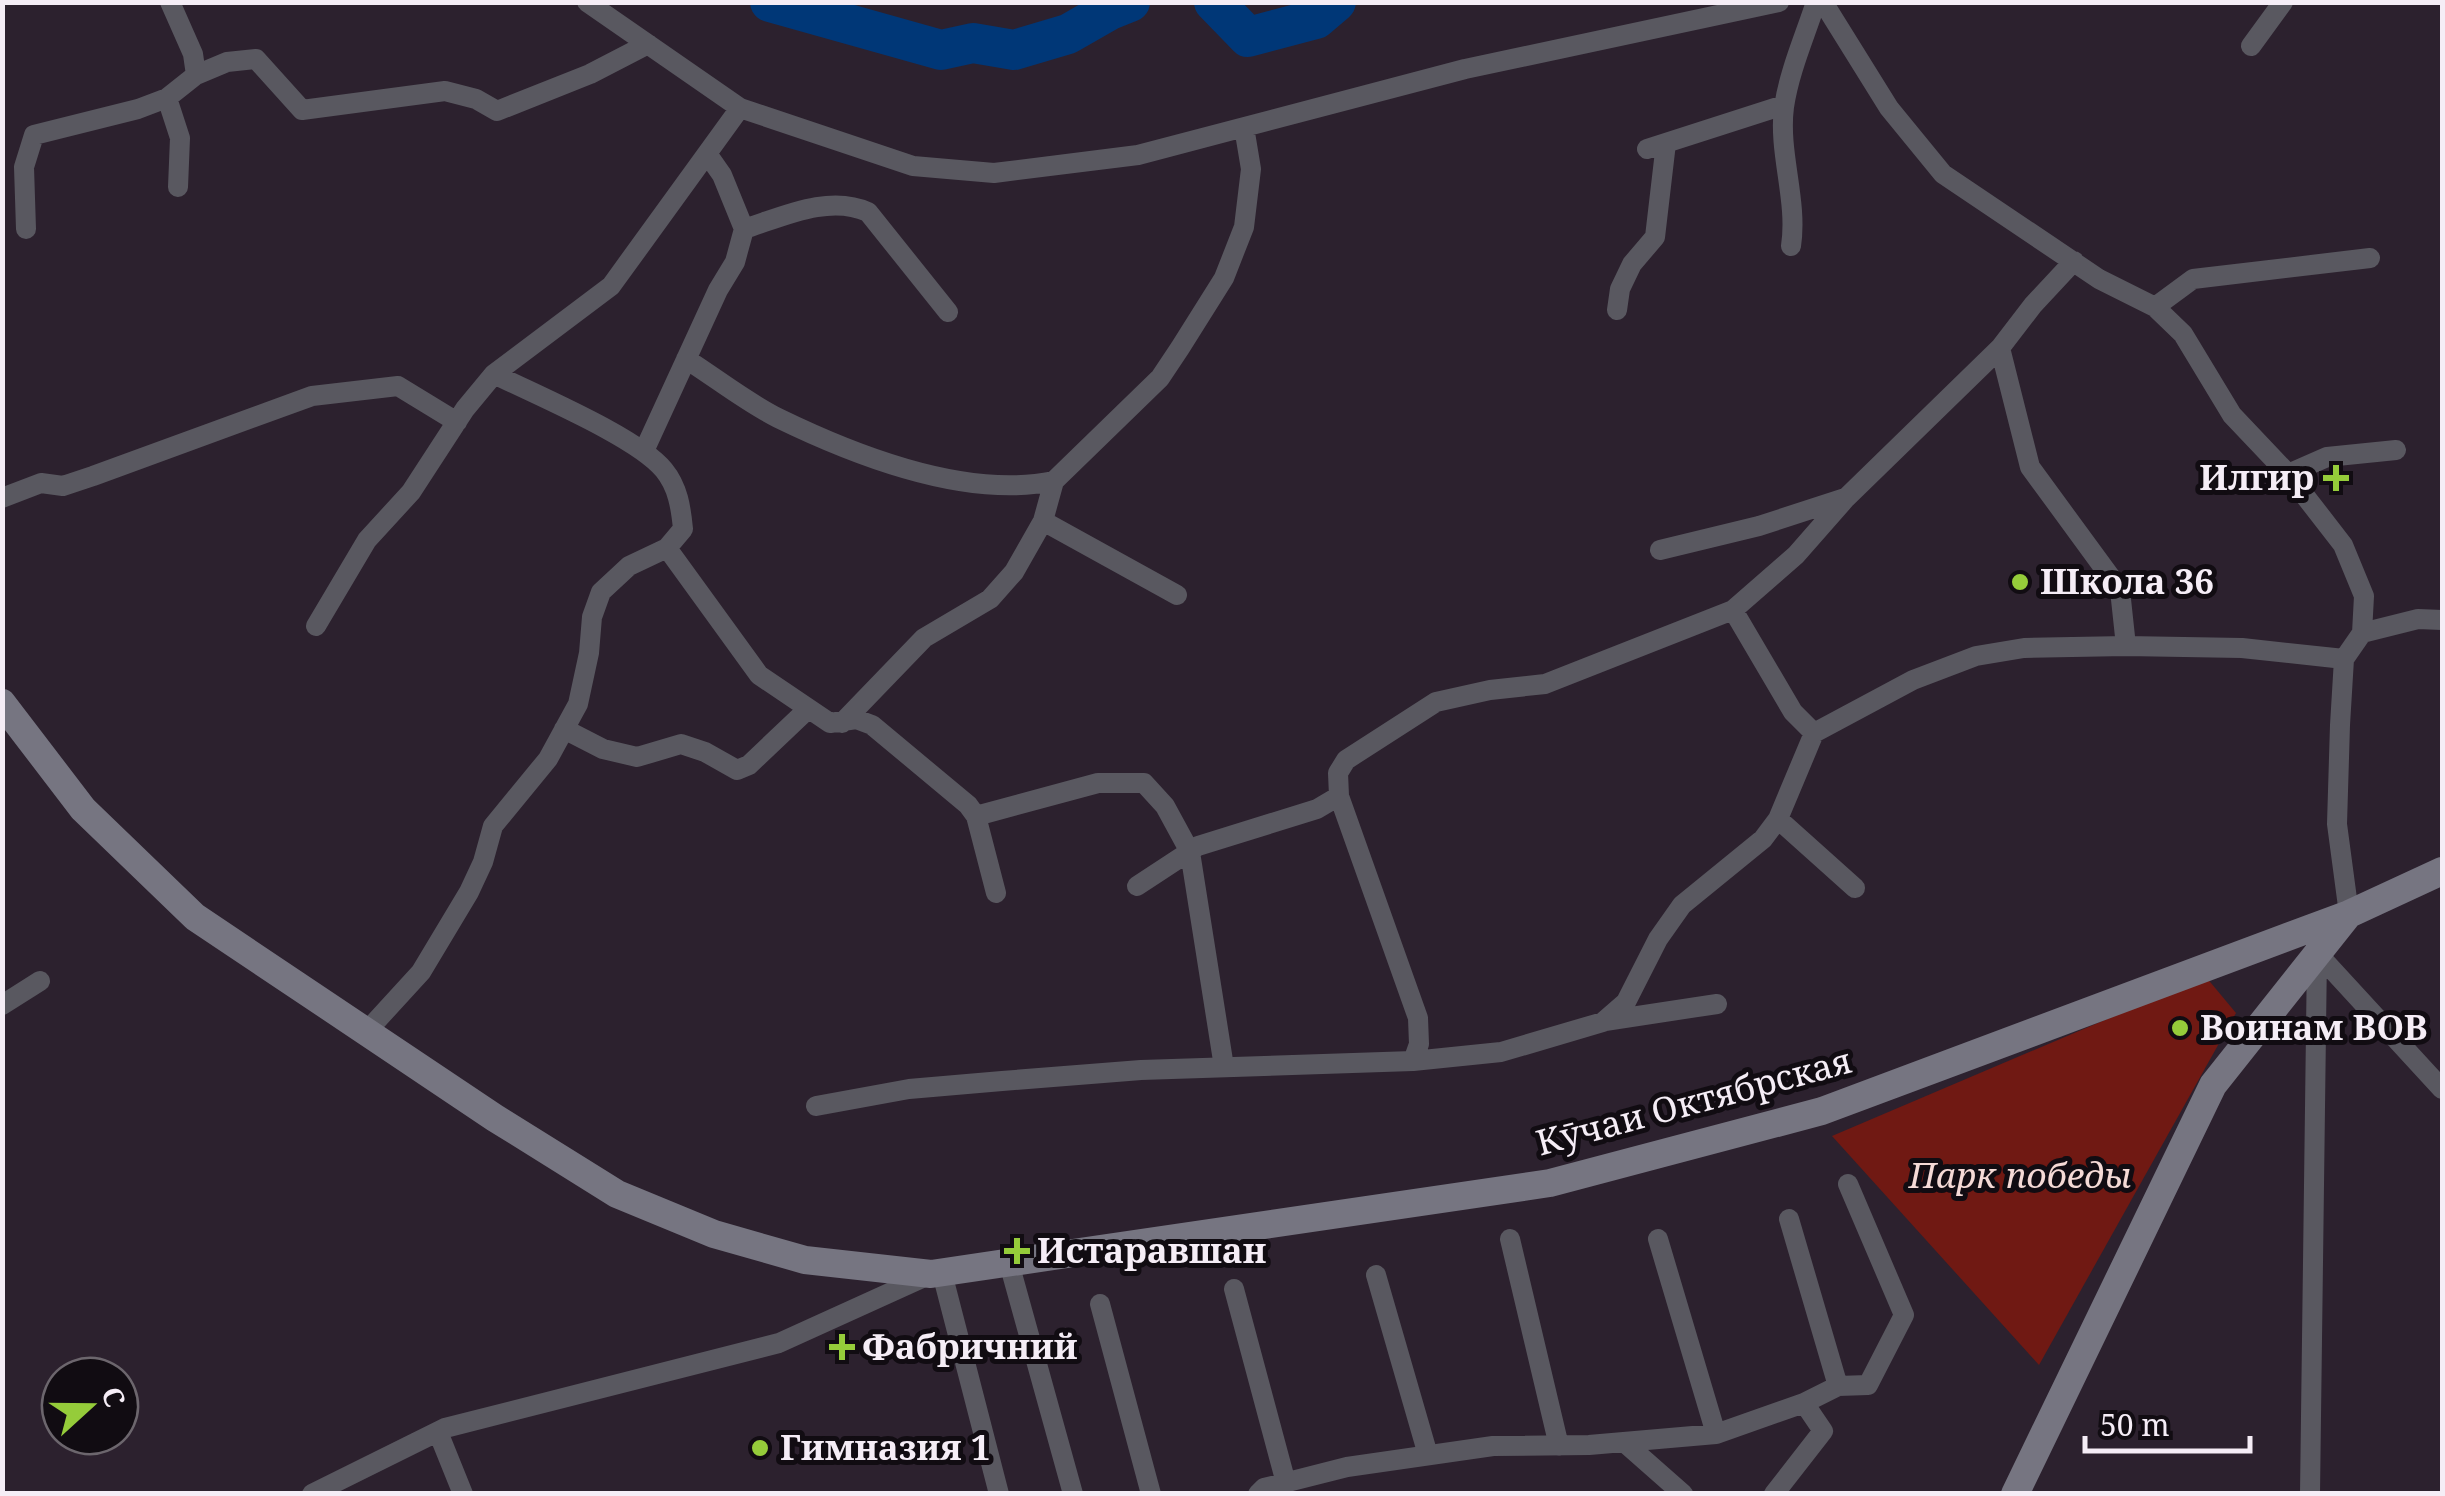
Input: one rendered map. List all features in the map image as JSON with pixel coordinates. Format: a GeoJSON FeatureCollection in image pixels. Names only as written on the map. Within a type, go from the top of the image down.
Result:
{"type":"FeatureCollection","features":[{"type":"Feature","properties":{"kind":"main road","name":"Кӯчаи Октябрская"},"geometry":{"type":"LineString","coordinates":[[2,703],[83,809],[195,916],[495,1118],[617,1194],[714,1234],[805,1260],[936,1274],[1550,1183],[1822,1111],[2348,914],[2442,871]]}},
{"type":"Feature","properties":{"kind":"main road"},"geometry":{"type":"LineString","coordinates":[[2015,1494],[2213,1085],[2348,914]]}},
{"type":"Feature","properties":{"kind":"street"},"geometry":{"type":"LineString","coordinates":[[170,2],[192,54],[196,75]]}},
{"type":"Feature","properties":{"kind":"street"},"geometry":{"type":"LineString","coordinates":[[587,2],[740,108],[913,166],[994,173],[1138,155],[1465,69],[1779,2]]}},
{"type":"Feature","properties":{"kind":"street"},"geometry":{"type":"LineString","coordinates":[[1791,246],[1794,225],[1784,105],[1816,2]]}},
{"type":"Feature","properties":{"kind":"street"},"geometry":{"type":"LineString","coordinates":[[1824,2],[1888,108],[1943,174],[2099,279],[2155,307],[2183,334],[2232,415],[2288,474],[2343,544],[2364,596],[2362,633],[2344,659],[2337,824],[2348,914]]}},
{"type":"Feature","properties":{"kind":"street"},"geometry":{"type":"LineString","coordinates":[[2251,46],[2283,2]]}},
{"type":"Feature","properties":{"kind":"street"},"geometry":{"type":"LineString","coordinates":[[26,229],[24,167],[34,135],[122,114],[167,98],[196,75],[227,62],[256,59],[302,110],[350,106],[398,94],[445,91],[497,111],[590,74],[648,44]]}},
{"type":"Feature","properties":{"kind":"street"},"geometry":{"type":"LineString","coordinates":[[167,98],[180,138],[178,187]]}},
{"type":"Feature","properties":{"kind":"street"},"geometry":{"type":"LineString","coordinates":[[1617,310],[1620,289],[1632,264],[1655,237],[1656,146],[1784,105]]}},
{"type":"Feature","properties":{"kind":"street"},"geometry":{"type":"LineString","coordinates":[[316,626],[367,540],[412,492],[494,374],[611,286],[740,108]]}},
{"type":"Feature","properties":{"kind":"street"},"geometry":{"type":"LineString","coordinates":[[842,723],[924,638],[990,599],[1014,572],[1043,521],[1054,481],[1160,378],[1224,278],[1244,227],[1251,169],[1244,127]]}},
{"type":"Feature","properties":{"kind":"street"},"geometry":{"type":"LineString","coordinates":[[644,450],[735,262],[744,229],[722,175],[708,155]]}},
{"type":"Feature","properties":{"kind":"street"},"geometry":{"type":"LineString","coordinates":[[744,229],[799,212],[851,204],[868,212],[948,312]]}},
{"type":"Feature","properties":{"kind":"street"},"geometry":{"type":"LineString","coordinates":[[2155,307],[2192,278],[2370,258]]}},
{"type":"Feature","properties":{"kind":"street"},"geometry":{"type":"LineString","coordinates":[[1414,1061],[1419,1044],[1418,1018],[1339,796],[1338,773],[1346,760],[1436,702],[1490,690],[1545,684],[1733,610],[1796,555],[1846,498],[2000,348],[2074,261]]}},
{"type":"Feature","properties":{"kind":"street"},"geometry":{"type":"LineString","coordinates":[[2000,348],[2030,467],[2120,590],[2126,646]]}},
{"type":"Feature","properties":{"kind":"street"},"geometry":{"type":"LineString","coordinates":[[686,358],[775,416],[905,467],[963,482],[1010,486],[1054,481]]}},
{"type":"Feature","properties":{"kind":"street"},"geometry":{"type":"LineString","coordinates":[[367,1031],[421,972],[469,892],[493,826],[548,758],[578,704],[592,617],[601,592],[629,566],[667,548],[683,529],[680,501],[666,472],[644,450],[494,374]]}},
{"type":"Feature","properties":{"kind":"street"},"geometry":{"type":"LineString","coordinates":[[2,498],[41,483],[63,486],[312,396],[398,386],[457,422]]}},
{"type":"Feature","properties":{"kind":"street"},"geometry":{"type":"LineString","coordinates":[[2288,474],[2327,457],[2396,450]]}},
{"type":"Feature","properties":{"kind":"street"},"geometry":{"type":"LineString","coordinates":[[1660,550],[1760,526],[1846,498]]}},
{"type":"Feature","properties":{"kind":"street"},"geometry":{"type":"LineString","coordinates":[[1043,521],[1177,595]]}},
{"type":"Feature","properties":{"kind":"street"},"geometry":{"type":"LineString","coordinates":[[667,548],[759,675],[830,724],[856,719],[872,725],[968,805],[976,816],[996,893]]}},
{"type":"Feature","properties":{"kind":"street"},"geometry":{"type":"LineString","coordinates":[[1733,610],[1793,712],[1814,733]]}},
{"type":"Feature","properties":{"kind":"street"},"geometry":{"type":"LineString","coordinates":[[2362,633],[2418,619],[2442,620]]}},
{"type":"Feature","properties":{"kind":"street"},"geometry":{"type":"LineString","coordinates":[[1603,1022],[1626,1002],[1658,938],[1682,905],[1764,839],[1778,819],[1814,733],[1913,680],[1976,656],[2024,648],[2242,648],[2344,659]]}},
{"type":"Feature","properties":{"kind":"street"},"geometry":{"type":"LineString","coordinates":[[564,729],[603,749],[637,757],[681,744],[706,752],[738,770],[749,766],[808,709]]}},
{"type":"Feature","properties":{"kind":"street"},"geometry":{"type":"LineString","coordinates":[[976,816],[1098,783],[1144,783],[1166,806],[1190,852],[1224,1067]]}},
{"type":"Feature","properties":{"kind":"street"},"geometry":{"type":"LineString","coordinates":[[1137,886],[1198,846],[1317,809],[1339,796]]}},
{"type":"Feature","properties":{"kind":"street"},"geometry":{"type":"LineString","coordinates":[[1778,819],[1854,888]]}},
{"type":"Feature","properties":{"kind":"street"},"geometry":{"type":"LineString","coordinates":[[2317,953],[2442,1089]]}},
{"type":"Feature","properties":{"kind":"street"},"geometry":{"type":"LineString","coordinates":[[2310,1494],[2317,953]]}},
{"type":"Feature","properties":{"kind":"street"},"geometry":{"type":"LineString","coordinates":[[2,1006],[40,981]]}},
{"type":"Feature","properties":{"kind":"street"},"geometry":{"type":"LineString","coordinates":[[816,1106],[909,1089],[1141,1070],[1414,1061],[1501,1052],[1603,1022],[1718,1004]]}},
{"type":"Feature","properties":{"kind":"street"},"geometry":{"type":"LineString","coordinates":[[1258,1494],[1348,1467],[1494,1446],[1559,1446],[1716,1434],[1838,1386],[1868,1385],[1904,1316],[1848,1184]]}},
{"type":"Feature","properties":{"kind":"street"},"geometry":{"type":"LineString","coordinates":[[1789,1219],[1838,1386]]}},
{"type":"Feature","properties":{"kind":"street"},"geometry":{"type":"LineString","coordinates":[[1510,1238],[1559,1446]]}},
{"type":"Feature","properties":{"kind":"street"},"geometry":{"type":"LineString","coordinates":[[1658,1240],[1716,1434]]}},
{"type":"Feature","properties":{"kind":"street"},"geometry":{"type":"LineString","coordinates":[[1009,1263],[1073,1494]]}},
{"type":"Feature","properties":{"kind":"street"},"geometry":{"type":"LineString","coordinates":[[312,1494],[438,1432],[779,1343],[936,1274],[999,1494]]}},
{"type":"Feature","properties":{"kind":"street"},"geometry":{"type":"LineString","coordinates":[[1376,1276],[1428,1456]]}},
{"type":"Feature","properties":{"kind":"street"},"geometry":{"type":"LineString","coordinates":[[1234,1289],[1286,1483]]}},
{"type":"Feature","properties":{"kind":"street"},"geometry":{"type":"LineString","coordinates":[[1100,1304],[1151,1494]]}},
{"type":"Feature","properties":{"kind":"street"},"geometry":{"type":"LineString","coordinates":[[1774,1494],[1823,1430],[1804,1402]]}},
{"type":"Feature","properties":{"kind":"street"},"geometry":{"type":"LineString","coordinates":[[438,1432],[463,1494]]}},
{"type":"Feature","properties":{"kind":"street"},"geometry":{"type":"LineString","coordinates":[[1624,1442],[1683,1494]]}},
{"type":"Feature","properties":{"kind":"green space","name":"Парк победы"},"geometry":{"type":"Polygon","coordinates":[[[2206,977],[2236,1013],[2039,1365],[1832,1136],[2206,977]]]}},
{"type":"Feature","properties":{"kind":"waterway"},"geometry":{"type":"LineString","coordinates":[[770,2],[941,50],[973,43],[1014,50],[1068,34],[1130,2]]}},
{"type":"Feature","properties":{"kind":"waterway"},"geometry":{"type":"LineString","coordinates":[[1214,2],[1248,37],[1316,19],[1336,2]]}},
{"type":"Feature","properties":{"kind":"place","name":"Илгир"},"geometry":{"type":"Point","coordinates":[2336,478]}},
{"type":"Feature","properties":{"kind":"place","name":"Школа 36"},"geometry":{"type":"Point","coordinates":[2020,582]}},
{"type":"Feature","properties":{"kind":"place","name":"Воинам ВОВ"},"geometry":{"type":"Point","coordinates":[2180,1028]}},
{"type":"Feature","properties":{"kind":"place","name":"Истаравшан"},"geometry":{"type":"Point","coordinates":[1017,1251]}},
{"type":"Feature","properties":{"kind":"place","name":"Фабричний"},"geometry":{"type":"Point","coordinates":[842,1347]}},
{"type":"Feature","properties":{"kind":"place","name":"Гимназия 1"},"geometry":{"type":"Point","coordinates":[760,1448]}}]}
